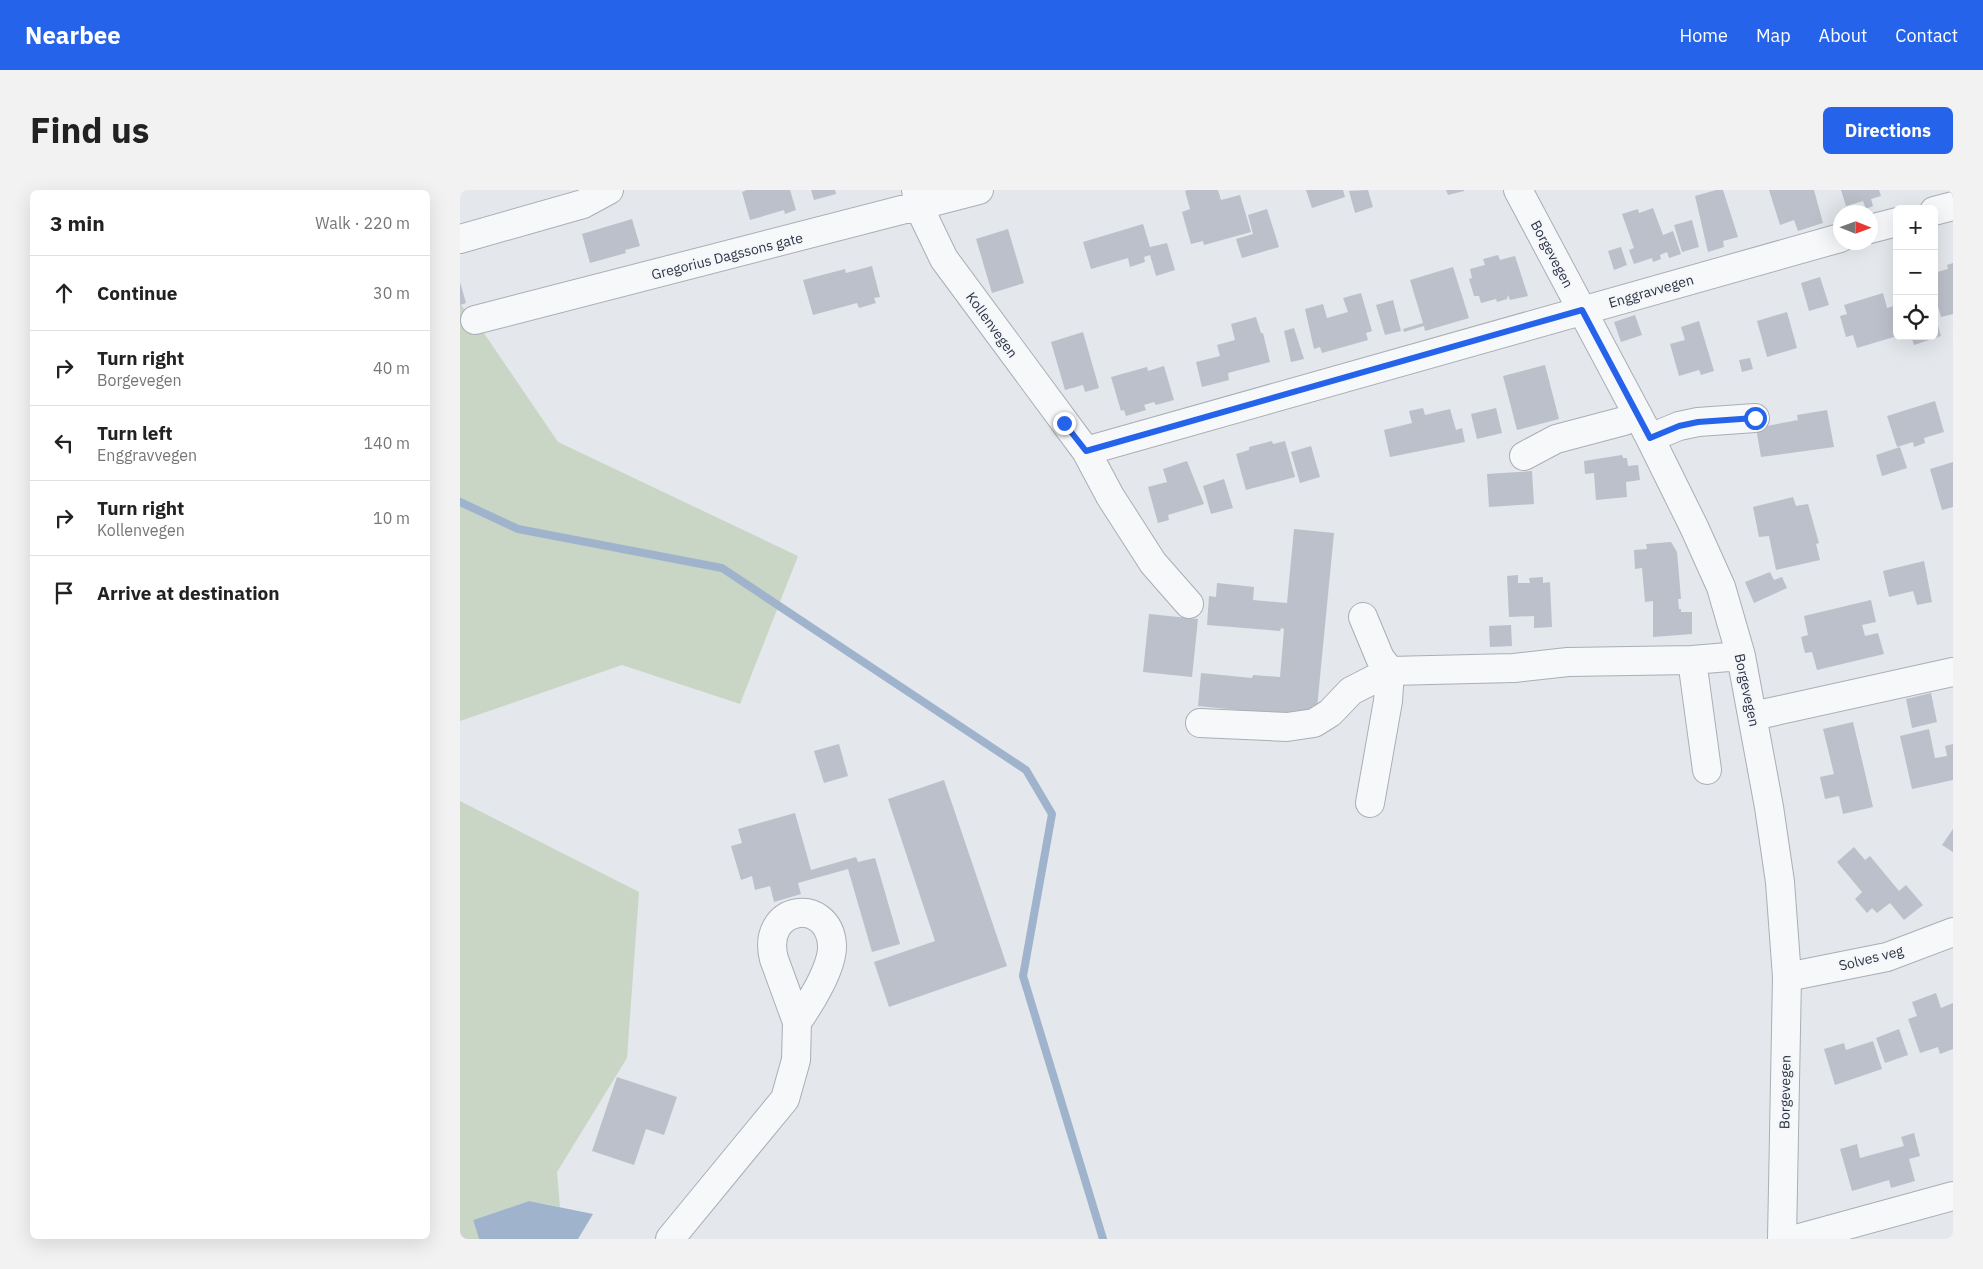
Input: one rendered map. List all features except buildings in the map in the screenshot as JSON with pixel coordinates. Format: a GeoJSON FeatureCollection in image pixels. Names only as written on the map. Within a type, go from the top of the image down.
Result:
{"type":"FeatureCollection","features":[{"type":"Feature","properties":{"kind":"street"},"geometry":{"type":"LineString","coordinates":[[460,239],[583,204],[608,190]]}},
{"type":"Feature","properties":{"kind":"street","name":"Gregorius Dagssons gate"},"geometry":{"type":"LineString","coordinates":[[475,320],[918,199],[979,190]]}},
{"type":"Feature","properties":{"kind":"street","name":"Borgevegen"},"geometry":{"type":"LineString","coordinates":[[1518,190],[1644,426],[1721,587],[1741,656],[1753,716],[1780,882],[1787,978],[1782,1239]]}},
{"type":"Feature","properties":{"kind":"street","name":"Kollenvegen"},"geometry":{"type":"LineString","coordinates":[[918,199],[944,259],[1086,451],[1131,532],[1153,563],[1189,604]]}},
{"type":"Feature","properties":{"kind":"street"},"geometry":{"type":"LineString","coordinates":[[1938,210],[1953,206]]}},
{"type":"Feature","properties":{"kind":"street"},"geometry":{"type":"LineString","coordinates":[[1878,227],[1893,223]]}},
{"type":"Feature","properties":{"kind":"street","name":"Enggravvegen"},"geometry":{"type":"LineString","coordinates":[[1086,451],[1833,240]]}},
{"type":"Feature","properties":{"kind":"street"},"geometry":{"type":"LineString","coordinates":[[1524,456],[1556,439],[1624,421],[1644,426],[1679,426],[1698,422],[1755,418]]}},
{"type":"Feature","properties":{"kind":"street"},"geometry":{"type":"LineString","coordinates":[[1363,617],[1380,658],[1390,671],[1388,701],[1370,803]]}},
{"type":"Feature","properties":{"kind":"street"},"geometry":{"type":"LineString","coordinates":[[1200,723],[1287,727],[1314,723],[1330,713],[1351,691],[1390,671],[1514,668],[1568,662],[1692,660],[1741,656]]}},
{"type":"Feature","properties":{"kind":"street"},"geometry":{"type":"LineString","coordinates":[[1692,660],[1707,770]]}},
{"type":"Feature","properties":{"kind":"street"},"geometry":{"type":"LineString","coordinates":[[1753,716],[1953,672]]}},
{"type":"Feature","properties":{"kind":"street","name":"Solves veg"},"geometry":{"type":"LineString","coordinates":[[1787,978],[1886,957],[1953,932]]}},
{"type":"Feature","properties":{"kind":"street"},"geometry":{"type":"LineString","coordinates":[[670,1239],[785,1099],[796,1060],[797,1022]]}},
{"type":"Feature","properties":{"kind":"street"},"geometry":{"type":"LineString","coordinates":[[1796,1239],[1953,1196]]}},
{"type":"Feature","properties":{"kind":"green space"},"geometry":{"type":"Polygon","coordinates":[[[460,304],[475,320],[558,442],[798,556],[740,704],[622,665],[460,721],[460,304]]]}},
{"type":"Feature","properties":{"kind":"green space"},"geometry":{"type":"Polygon","coordinates":[[[460,801],[639,892],[627,1058],[557,1172],[560,1207],[529,1201],[473,1220],[479,1239],[460,1239],[460,801]]]}},
{"type":"Feature","properties":{"kind":"water"},"geometry":{"type":"Polygon","coordinates":[[[529,1201],[593,1214],[578,1239],[479,1239],[473,1220],[529,1201]]]}},
{"type":"Feature","properties":{"kind":"waterway"},"geometry":{"type":"LineString","coordinates":[[460,502],[518,529],[722,568],[1026,770],[1052,814],[1023,976],[1103,1239]]}},
{"type":"Feature","properties":{"kind":"route"},"geometry":{"type":"LineString","coordinates":[[1064,423],[1086,451],[1582,310],[1650,438],[1679,426],[1698,422],[1755,418]]}}]}
